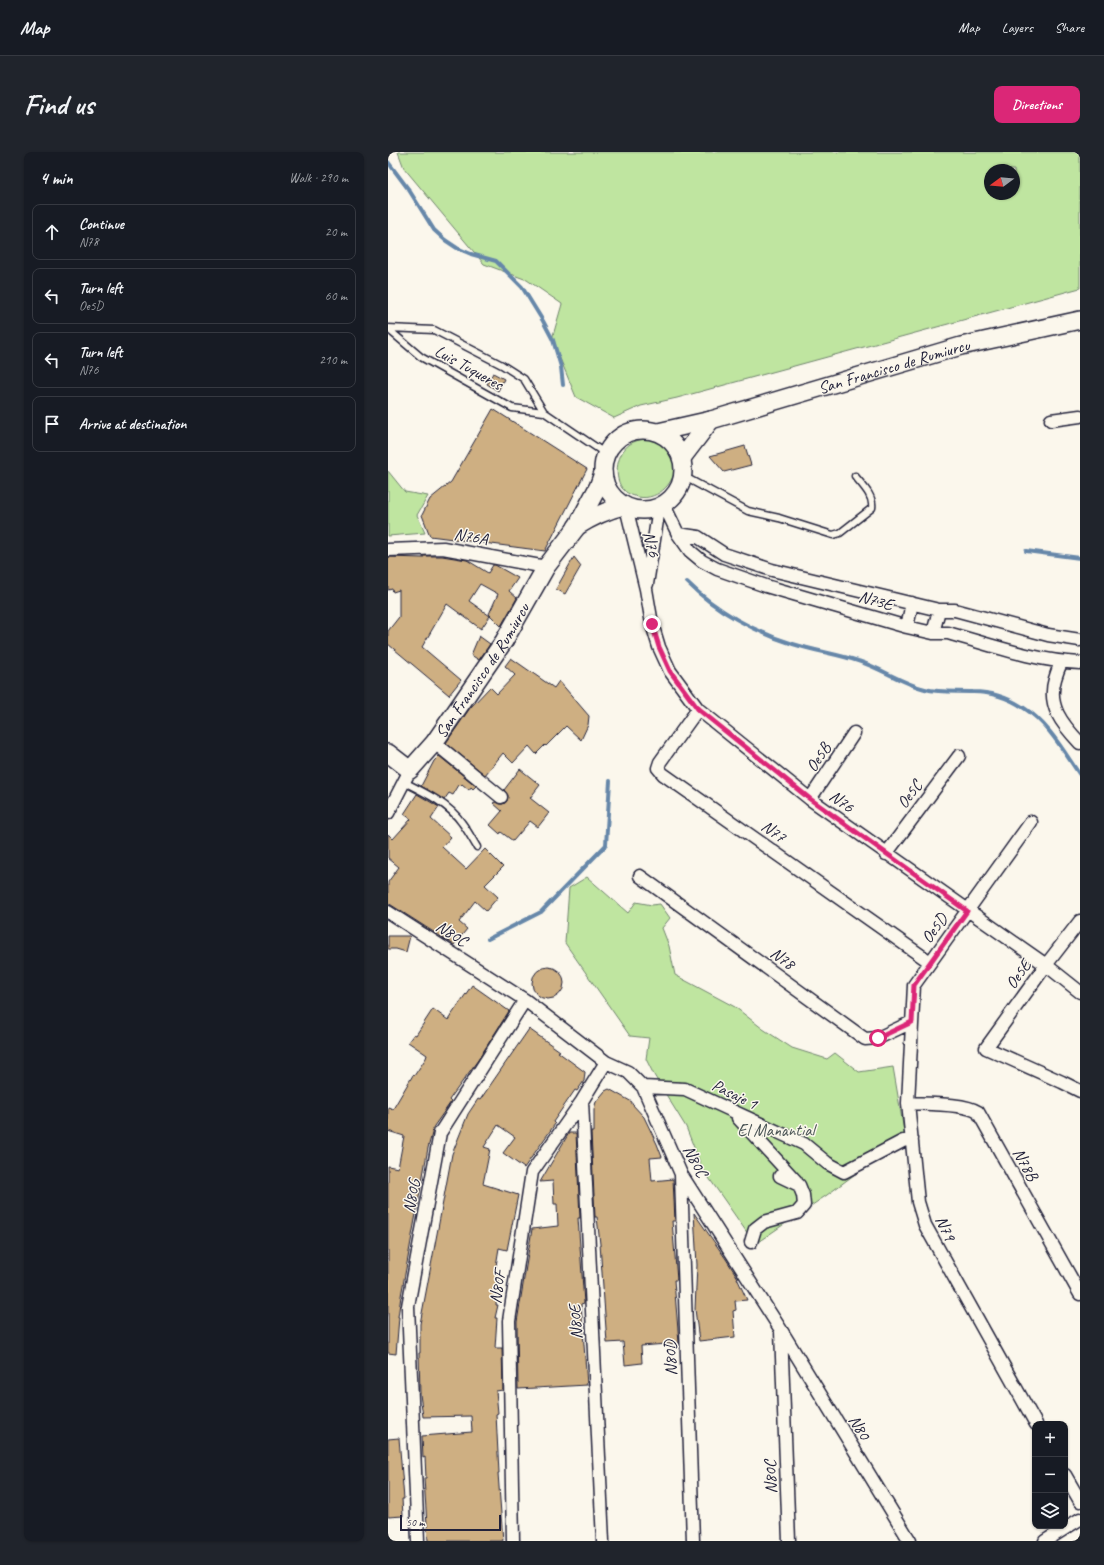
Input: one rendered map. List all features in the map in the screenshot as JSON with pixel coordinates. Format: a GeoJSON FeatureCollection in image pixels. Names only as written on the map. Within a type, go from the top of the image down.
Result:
{"type":"FeatureCollection","features":[{"type":"Feature","properties":{"kind":"main road","name":"San Francisco de Rumiurcu"},"geometry":{"type":"LineString","coordinates":[[658,432],[711,420],[961,346],[1080,320]]}},
{"type":"Feature","properties":{"kind":"main road"},"geometry":{"type":"LineString","coordinates":[[682,458],[711,420]]}},
{"type":"Feature","properties":{"kind":"main road"},"geometry":{"type":"LineString","coordinates":[[635,430],[658,432],[673,442],[682,458],[683,476],[677,493],[661,506],[642,511],[625,506],[613,497],[606,486],[603,473],[603,463],[606,454],[613,443],[623,435],[635,430]]}},
{"type":"Feature","properties":{"kind":"main road","name":"San Francisco de Rumiurcu"},"geometry":{"type":"LineString","coordinates":[[407,776],[434,743],[504,641],[546,567],[576,528],[598,487],[603,473]]}},
{"type":"Feature","properties":{"kind":"main road","name":"San Francisco de Rumiurcu"},"geometry":{"type":"LineString","coordinates":[[576,528],[596,515],[609,509],[625,506]]}},
{"type":"Feature","properties":{"kind":"main road"},"geometry":{"type":"LineString","coordinates":[[388,753],[407,776]]}},
{"type":"Feature","properties":{"kind":"street"},"geometry":{"type":"LineString","coordinates":[[1051,420],[1080,416]]}},
{"type":"Feature","properties":{"kind":"street","name":"N76"},"geometry":{"type":"LineString","coordinates":[[625,506],[646,589],[652,624],[659,647],[670,671],[698,709],[810,799],[967,911],[1046,965],[1080,992]]}},
{"type":"Feature","properties":{"kind":"street","name":"N76"},"geometry":{"type":"LineString","coordinates":[[646,589],[661,506]]}},
{"type":"Feature","properties":{"kind":"street","name":"N73E"},"geometry":{"type":"LineString","coordinates":[[661,506],[690,551],[702,561],[717,569],[766,586],[907,627],[933,633],[948,633],[1045,659],[1080,663]]}},
{"type":"Feature","properties":{"kind":"street","name":"N73E"},"geometry":{"type":"LineString","coordinates":[[678,534],[698,537],[724,554],[772,570],[940,610],[955,610],[1048,635],[1080,640]]}},
{"type":"Feature","properties":{"kind":"street","name":"N76A"},"geometry":{"type":"LineString","coordinates":[[388,550],[443,548],[546,567]]}},
{"type":"Feature","properties":{"kind":"street"},"geometry":{"type":"LineString","coordinates":[[766,586],[772,570]]}},
{"type":"Feature","properties":{"kind":"street"},"geometry":{"type":"LineString","coordinates":[[907,627],[912,603]]}},
{"type":"Feature","properties":{"kind":"street"},"geometry":{"type":"LineString","coordinates":[[933,633],[940,610]]}},
{"type":"Feature","properties":{"kind":"street"},"geometry":{"type":"LineString","coordinates":[[1062,662],[1058,667],[1053,685],[1052,693],[1055,710],[1066,728],[1080,743]]}},
{"type":"Feature","properties":{"kind":"street","name":"N77"},"geometry":{"type":"LineString","coordinates":[[698,709],[660,762],[658,768],[663,774],[930,962]]}},
{"type":"Feature","properties":{"kind":"street","name":"Oe5B"},"geometry":{"type":"LineString","coordinates":[[810,799],[854,734]]}},
{"type":"Feature","properties":{"kind":"street"},"geometry":{"type":"LineString","coordinates":[[434,743],[501,797]]}},
{"type":"Feature","properties":{"kind":"street","name":"Oe5C"},"geometry":{"type":"LineString","coordinates":[[886,854],[959,756]]}},
{"type":"Feature","properties":{"kind":"street","name":"San Francisco de Rumiurcu"},"geometry":{"type":"LineString","coordinates":[[388,813],[407,776]]}},
{"type":"Feature","properties":{"kind":"street","name":"Oe5D"},"geometry":{"type":"LineString","coordinates":[[912,1022],[914,985],[1031,822]]}},
{"type":"Feature","properties":{"kind":"street","name":"N78"},"geometry":{"type":"LineString","coordinates":[[640,876],[865,1039],[878,1038],[912,1022]]}},
{"type":"Feature","properties":{"kind":"street","name":"N80C"},"geometry":{"type":"LineString","coordinates":[[388,912],[525,1000],[606,1062],[628,1072],[643,1087],[681,1174],[781,1330],[790,1541]]}},
{"type":"Feature","properties":{"kind":"street","name":"Oe5E"},"geometry":{"type":"LineString","coordinates":[[1080,921],[986,1048],[1080,1091]]}},
{"type":"Feature","properties":{"kind":"street","name":"N80G"},"geometry":{"type":"LineString","coordinates":[[418,1541],[408,1306],[440,1133],[525,1000]]}},
{"type":"Feature","properties":{"kind":"street","name":"N79"},"geometry":{"type":"LineString","coordinates":[[912,1022],[908,1103],[918,1202],[925,1225],[1034,1421]]}},
{"type":"Feature","properties":{"kind":"street","name":"N80F"},"geometry":{"type":"LineString","coordinates":[[513,1541],[509,1321],[532,1172],[582,1101],[606,1062]]}},
{"type":"Feature","properties":{"kind":"street","name":"Pasaje 1"},"geometry":{"type":"LineString","coordinates":[[643,1087],[685,1089],[804,1144],[827,1163],[844,1172],[903,1141],[912,1139]]}},
{"type":"Feature","properties":{"kind":"street","name":"N80E"},"geometry":{"type":"LineString","coordinates":[[582,1101],[603,1541]]}},
{"type":"Feature","properties":{"kind":"street","name":"N78B"},"geometry":{"type":"LineString","coordinates":[[908,1103],[973,1108],[978,1112],[1080,1294]]}},
{"type":"Feature","properties":{"kind":"street"},"geometry":{"type":"LineString","coordinates":[[731,1111],[799,1185],[803,1195],[804,1205],[797,1213],[764,1222],[755,1229],[751,1242]]}},
{"type":"Feature","properties":{"kind":"street","name":"N80D"},"geometry":{"type":"LineString","coordinates":[[681,1174],[693,1541]]}},
{"type":"Feature","properties":{"kind":"street"},"geometry":{"type":"LineString","coordinates":[[780,1176],[799,1185]]}},
{"type":"Feature","properties":{"kind":"street","name":"N80"},"geometry":{"type":"LineString","coordinates":[[781,1330],[910,1541]]}},
{"type":"Feature","properties":{"kind":"street"},"geometry":{"type":"LineString","coordinates":[[1068,1480],[1080,1501]]}},
{"type":"Feature","properties":{"kind":"street"},"geometry":{"type":"LineString","coordinates":[[1045,1541],[1080,1519]]}},
{"type":"Feature","properties":{"kind":"lane","name":"Luis Tuqueres"},"geometry":{"type":"LineString","coordinates":[[388,328],[421,357],[512,408],[544,412]]}},
{"type":"Feature","properties":{"kind":"lane"},"geometry":{"type":"LineString","coordinates":[[388,328],[434,330],[502,365],[524,379],[544,412],[606,454]]}},
{"type":"Feature","properties":{"kind":"lane"},"geometry":{"type":"LineString","coordinates":[[683,476],[748,511],[779,518],[833,536],[840,533],[872,508],[873,503],[869,495],[855,476]]}},
{"type":"Feature","properties":{"kind":"lane"},"geometry":{"type":"LineString","coordinates":[[407,776],[421,790],[449,809],[462,822],[477,847]]}},
{"type":"Feature","properties":{"kind":"green space"},"geometry":{"type":"Polygon","coordinates":[[[398,152],[1080,152],[1080,288],[677,398],[641,406],[614,418],[576,397],[552,339],[562,304],[527,280],[484,264],[404,168],[398,152]]]}},
{"type":"Feature","properties":{"kind":"green space"},"geometry":{"type":"Polygon","coordinates":[[[645,438],[662,443],[671,452],[675,462],[674,473],[669,484],[661,492],[650,497],[638,497],[629,494],[622,488],[619,483],[617,471],[619,458],[626,448],[635,441],[645,438]]]}},
{"type":"Feature","properties":{"kind":"green space"},"geometry":{"type":"Polygon","coordinates":[[[388,471],[405,492],[428,496],[417,515],[425,533],[388,536],[388,471]]]}},
{"type":"Feature","properties":{"kind":"green space","name":"El Manantial"},"geometry":{"type":"Polygon","coordinates":[[[587,877],[628,913],[636,902],[652,905],[660,904],[670,918],[662,928],[669,946],[675,975],[735,1007],[763,1029],[792,1048],[827,1059],[835,1053],[859,1072],[893,1067],[905,1137],[827,1195],[755,1244],[702,1168],[686,1127],[654,1075],[646,1059],[649,1038],[630,1036],[565,943],[569,888],[587,877]]]}},
{"type":"Feature","properties":{"kind":"building"},"geometry":{"type":"Polygon","coordinates":[[[493,373],[504,379],[498,391],[487,384],[493,373]]]}},
{"type":"Feature","properties":{"kind":"building"},"geometry":{"type":"Polygon","coordinates":[[[493,409],[587,469],[545,551],[430,536],[422,515],[430,499],[451,482],[493,409]]]}},
{"type":"Feature","properties":{"kind":"building"},"geometry":{"type":"Polygon","coordinates":[[[745,446],[751,465],[724,472],[710,456],[745,446]]]}},
{"type":"Feature","properties":{"kind":"building"},"geometry":{"type":"Polygon","coordinates":[[[423,556],[442,556],[467,560],[488,573],[493,565],[495,565],[518,578],[509,591],[517,598],[501,626],[489,614],[498,594],[480,584],[469,601],[490,616],[481,629],[447,604],[422,647],[461,680],[449,695],[388,644],[388,631],[399,617],[399,590],[393,592],[392,589],[388,590],[388,557],[423,558],[423,556]]]}},
{"type":"Feature","properties":{"kind":"building"},"geometry":{"type":"Polygon","coordinates":[[[574,557],[581,566],[565,594],[556,589],[574,557]]]}},
{"type":"Feature","properties":{"kind":"building"},"geometry":{"type":"Polygon","coordinates":[[[479,636],[490,644],[479,660],[471,655],[479,636]]]}},
{"type":"Feature","properties":{"kind":"building"},"geometry":{"type":"Polygon","coordinates":[[[511,658],[554,688],[559,681],[589,716],[588,725],[581,740],[566,726],[536,754],[529,746],[513,763],[503,753],[485,775],[446,743],[470,708],[490,687],[497,694],[515,675],[505,666],[511,658]]]}},
{"type":"Feature","properties":{"kind":"building"},"geometry":{"type":"Polygon","coordinates":[[[439,756],[476,786],[473,789],[471,787],[469,790],[462,784],[460,786],[459,785],[453,795],[449,793],[444,800],[421,786],[434,761],[439,756]]]}},
{"type":"Feature","properties":{"kind":"building"},"geometry":{"type":"Polygon","coordinates":[[[520,769],[540,785],[530,798],[549,813],[538,827],[530,821],[513,841],[501,832],[500,834],[490,825],[502,811],[493,803],[503,804],[507,801],[508,795],[504,790],[520,769]]]}},
{"type":"Feature","properties":{"kind":"building"},"geometry":{"type":"Polygon","coordinates":[[[417,794],[439,807],[431,819],[451,837],[442,847],[466,869],[485,849],[503,867],[485,885],[498,897],[486,911],[475,901],[459,922],[467,929],[454,945],[388,903],[388,882],[399,867],[388,858],[388,834],[393,839],[411,819],[404,814],[417,794]]]}},
{"type":"Feature","properties":{"kind":"building"},"geometry":{"type":"Polygon","coordinates":[[[388,936],[410,936],[406,952],[396,949],[388,949],[388,936]]]}},
{"type":"Feature","properties":{"kind":"building"},"geometry":{"type":"Polygon","coordinates":[[[548,967],[554,968],[561,974],[564,983],[563,989],[557,996],[548,999],[542,998],[535,992],[532,983],[533,977],[539,970],[548,967]]]}},
{"type":"Feature","properties":{"kind":"building"},"geometry":{"type":"Polygon","coordinates":[[[472,985],[509,1011],[478,1060],[449,1100],[451,1102],[434,1126],[428,1148],[401,1296],[396,1354],[388,1353],[388,1166],[398,1168],[404,1136],[388,1131],[388,1107],[393,1109],[427,1055],[408,1042],[414,1034],[416,1035],[433,1009],[448,1020],[472,985]]]}},
{"type":"Feature","properties":{"kind":"building"},"geometry":{"type":"Polygon","coordinates":[[[529,1029],[560,1051],[558,1052],[585,1072],[584,1081],[577,1091],[575,1090],[553,1122],[555,1124],[524,1168],[503,1153],[515,1137],[498,1125],[484,1147],[490,1149],[483,1184],[518,1195],[507,1250],[499,1248],[495,1272],[499,1273],[496,1305],[498,1305],[495,1318],[497,1318],[495,1348],[502,1348],[503,1390],[496,1391],[498,1413],[496,1414],[498,1473],[503,1541],[428,1541],[424,1478],[426,1478],[425,1457],[423,1458],[422,1436],[472,1432],[471,1416],[423,1417],[420,1394],[420,1324],[452,1154],[468,1114],[478,1099],[480,1100],[529,1029]]]}},
{"type":"Feature","properties":{"kind":"building"},"geometry":{"type":"Polygon","coordinates":[[[609,1089],[632,1102],[632,1104],[644,1117],[657,1144],[662,1157],[650,1158],[652,1181],[673,1179],[675,1221],[672,1221],[677,1280],[674,1280],[679,1343],[641,1346],[642,1363],[625,1365],[623,1342],[607,1343],[600,1244],[597,1217],[595,1217],[591,1132],[594,1132],[594,1109],[596,1102],[605,1091],[609,1089]]]}},
{"type":"Feature","properties":{"kind":"building"},"geometry":{"type":"Polygon","coordinates":[[[569,1133],[576,1133],[580,1218],[578,1218],[584,1303],[581,1304],[587,1385],[518,1389],[517,1322],[532,1229],[558,1226],[557,1204],[554,1204],[553,1181],[540,1182],[569,1133]]]}},
{"type":"Feature","properties":{"kind":"building"},"geometry":{"type":"Polygon","coordinates":[[[694,1213],[738,1278],[747,1300],[735,1301],[736,1310],[733,1311],[735,1337],[699,1341],[695,1309],[697,1265],[694,1213]]]}},
{"type":"Feature","properties":{"kind":"building"},"geometry":{"type":"Polygon","coordinates":[[[399,1438],[404,1499],[402,1499],[403,1516],[388,1517],[388,1439],[399,1438]]]}},
{"type":"Feature","properties":{"kind":"waterway"},"geometry":{"type":"LineString","coordinates":[[388,162],[409,190],[434,230],[457,248],[471,254],[496,261],[522,287],[553,340],[561,367],[563,385]]}},
{"type":"Feature","properties":{"kind":"waterway"},"geometry":{"type":"LineString","coordinates":[[1026,551],[1080,558]]}},
{"type":"Feature","properties":{"kind":"waterway"},"geometry":{"type":"LineString","coordinates":[[687,582],[723,611],[750,627],[779,639],[858,661],[925,689],[980,692],[1000,696],[1012,701],[1033,714],[1041,722],[1055,738],[1080,775]]}},
{"type":"Feature","properties":{"kind":"waterway"},"geometry":{"type":"LineString","coordinates":[[488,939],[541,912],[606,845],[610,781]]}},
{"type":"Feature","properties":{"kind":"route"},"geometry":{"type":"LineString","coordinates":[[652,624],[659,647],[670,671],[698,709],[810,799],[967,911],[914,985],[912,1022],[890,1034],[878,1038]]}}]}
